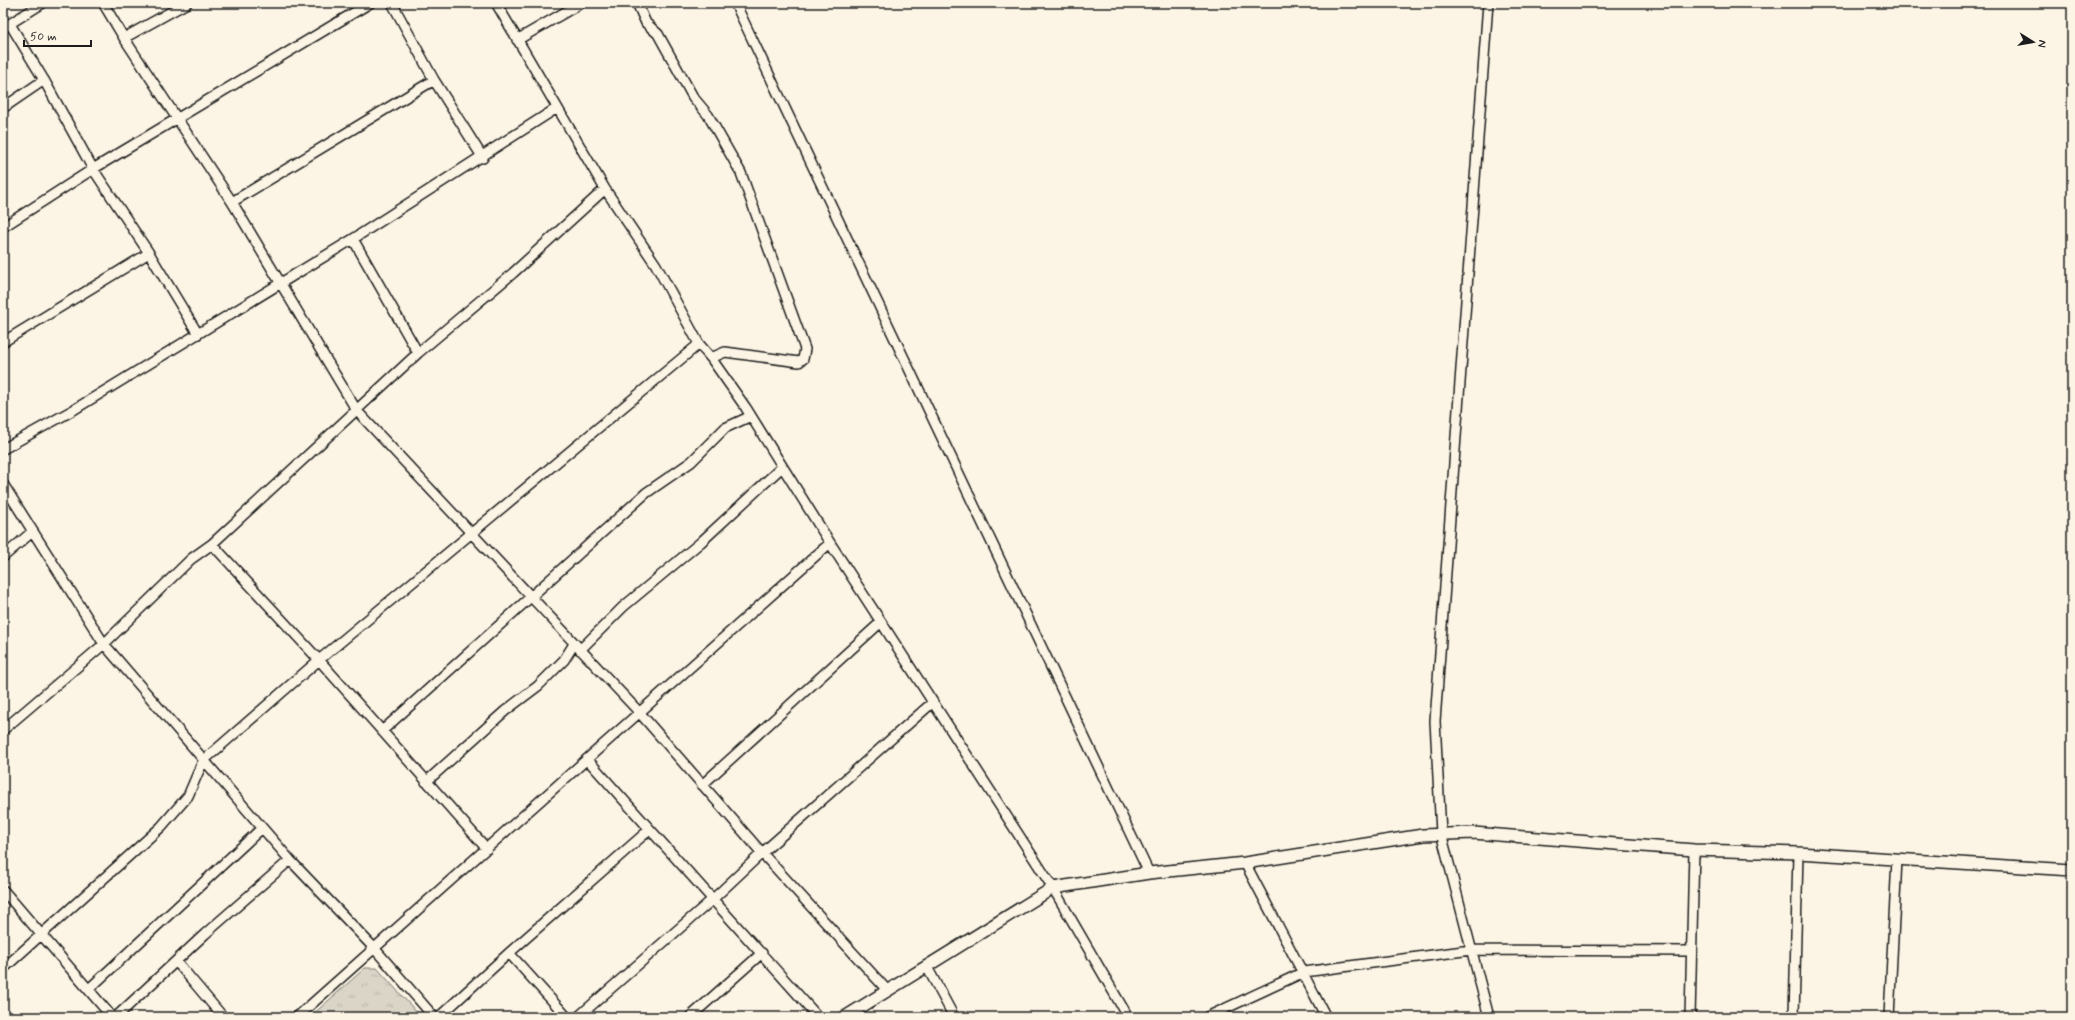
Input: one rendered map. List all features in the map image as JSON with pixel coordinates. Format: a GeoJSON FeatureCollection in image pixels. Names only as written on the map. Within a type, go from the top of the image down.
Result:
{"type":"FeatureCollection","features":[{"type":"Feature","properties":{"kind":"street"},"geometry":{"type":"LineString","coordinates":[[43,3],[6,26],[44,80],[94,169],[149,253],[198,334]]}},
{"type":"Feature","properties":{"kind":"street"},"geometry":{"type":"LineString","coordinates":[[103,3],[124,38],[232,202],[357,411],[639,712],[762,853],[887,990]]}},
{"type":"Feature","properties":{"kind":"street"},"geometry":{"type":"LineString","coordinates":[[124,38],[187,3]]}},
{"type":"Feature","properties":{"kind":"street"},"geometry":{"type":"LineString","coordinates":[[3,227],[94,169],[370,3]]}},
{"type":"Feature","properties":{"kind":"street"},"geometry":{"type":"LineString","coordinates":[[392,3],[434,80],[483,158]]}},
{"type":"Feature","properties":{"kind":"street"},"geometry":{"type":"LineString","coordinates":[[496,3],[605,188],[656,265],[699,344],[711,358],[751,416],[880,622],[1053,888],[1128,1017]]}},
{"type":"Feature","properties":{"kind":"street"},"geometry":{"type":"LineString","coordinates":[[517,40],[581,3]]}},
{"type":"Feature","properties":{"kind":"street"},"geometry":{"type":"LineString","coordinates":[[637,3],[646,23],[658,34],[693,97],[708,115],[741,173],[805,349],[803,358],[799,362],[725,352],[711,358]]}},
{"type":"Feature","properties":{"kind":"street"},"geometry":{"type":"LineString","coordinates":[[735,3],[1149,873]]}},
{"type":"Feature","properties":{"kind":"street"},"geometry":{"type":"LineString","coordinates":[[1488,3],[1435,721],[1441,833],[1489,1017]]}},
{"type":"Feature","properties":{"kind":"street"},"geometry":{"type":"LineString","coordinates":[[3,108],[44,80]]}},
{"type":"Feature","properties":{"kind":"street"},"geometry":{"type":"LineString","coordinates":[[232,202],[434,80]]}},
{"type":"Feature","properties":{"kind":"street"},"geometry":{"type":"LineString","coordinates":[[3,449],[75,409],[353,239],[483,158],[557,108]]}},
{"type":"Feature","properties":{"kind":"street"},"geometry":{"type":"LineString","coordinates":[[3,730],[104,644],[191,559],[212,544],[418,353],[512,273],[605,188]]}},
{"type":"Feature","properties":{"kind":"street"},"geometry":{"type":"LineString","coordinates":[[353,239],[418,353]]}},
{"type":"Feature","properties":{"kind":"street"},"geometry":{"type":"LineString","coordinates":[[3,342],[149,253]]}},
{"type":"Feature","properties":{"kind":"street"},"geometry":{"type":"LineString","coordinates":[[3,970],[161,827],[188,796],[203,761],[319,660],[699,344]]}},
{"type":"Feature","properties":{"kind":"street"},"geometry":{"type":"LineString","coordinates":[[382,731],[646,493],[691,462],[725,428],[751,416]]}},
{"type":"Feature","properties":{"kind":"street"},"geometry":{"type":"LineString","coordinates":[[426,782],[506,711],[538,686],[577,647],[622,606],[701,542],[782,467]]}},
{"type":"Feature","properties":{"kind":"street"},"geometry":{"type":"LineString","coordinates":[[3,484],[104,644],[203,761],[290,860],[374,948],[434,1017]]}},
{"type":"Feature","properties":{"kind":"street"},"geometry":{"type":"LineString","coordinates":[[3,557],[32,532]]}},
{"type":"Feature","properties":{"kind":"street"},"geometry":{"type":"LineString","coordinates":[[297,1017],[830,543]]}},
{"type":"Feature","properties":{"kind":"street"},"geometry":{"type":"LineString","coordinates":[[212,544],[319,660],[487,849]]}},
{"type":"Feature","properties":{"kind":"street"},"geometry":{"type":"LineString","coordinates":[[702,785],[880,622]]}},
{"type":"Feature","properties":{"kind":"street"},"geometry":{"type":"LineString","coordinates":[[578,1017],[713,899],[762,853],[932,703]]}},
{"type":"Feature","properties":{"kind":"street"},"geometry":{"type":"LineString","coordinates":[[587,759],[818,1017]]}},
{"type":"Feature","properties":{"kind":"street"},"geometry":{"type":"LineString","coordinates":[[88,990],[262,828]]}},
{"type":"Feature","properties":{"kind":"street"},"geometry":{"type":"LineString","coordinates":[[439,1017],[509,953],[649,830]]}},
{"type":"Feature","properties":{"kind":"street"},"geometry":{"type":"LineString","coordinates":[[845,1017],[1053,888],[1149,873],[1245,863],[1441,833],[1473,833],[1694,850],[1897,859],[2072,870]]}},
{"type":"Feature","properties":{"kind":"street"},"geometry":{"type":"LineString","coordinates":[[1690,1017],[1690,951],[1694,850]]}},
{"type":"Feature","properties":{"kind":"street"},"geometry":{"type":"LineString","coordinates":[[1794,1017],[1798,854]]}},
{"type":"Feature","properties":{"kind":"street"},"geometry":{"type":"LineString","coordinates":[[1889,1017],[1897,859]]}},
{"type":"Feature","properties":{"kind":"street"},"geometry":{"type":"LineString","coordinates":[[116,1017],[176,961],[290,860]]}},
{"type":"Feature","properties":{"kind":"street"},"geometry":{"type":"LineString","coordinates":[[1245,863],[1304,972],[1326,1017]]}},
{"type":"Feature","properties":{"kind":"street"},"geometry":{"type":"LineString","coordinates":[[3,890],[112,1017]]}},
{"type":"Feature","properties":{"kind":"street"},"geometry":{"type":"LineString","coordinates":[[1207,1017],[1226,1013],[1304,972],[1471,950],[1690,951]]}},
{"type":"Feature","properties":{"kind":"street"},"geometry":{"type":"LineString","coordinates":[[509,953],[567,1017]]}},
{"type":"Feature","properties":{"kind":"street"},"geometry":{"type":"LineString","coordinates":[[690,1017],[762,953]]}},
{"type":"Feature","properties":{"kind":"street"},"geometry":{"type":"LineString","coordinates":[[176,961],[223,1017]]}},
{"type":"Feature","properties":{"kind":"street"},"geometry":{"type":"LineString","coordinates":[[927,967],[954,1017]]}},
{"type":"Feature","properties":{"kind":"green space"},"geometry":{"type":"Polygon","coordinates":[[[365,968],[377,968],[421,1017],[310,1017],[365,968]]]}}]}
